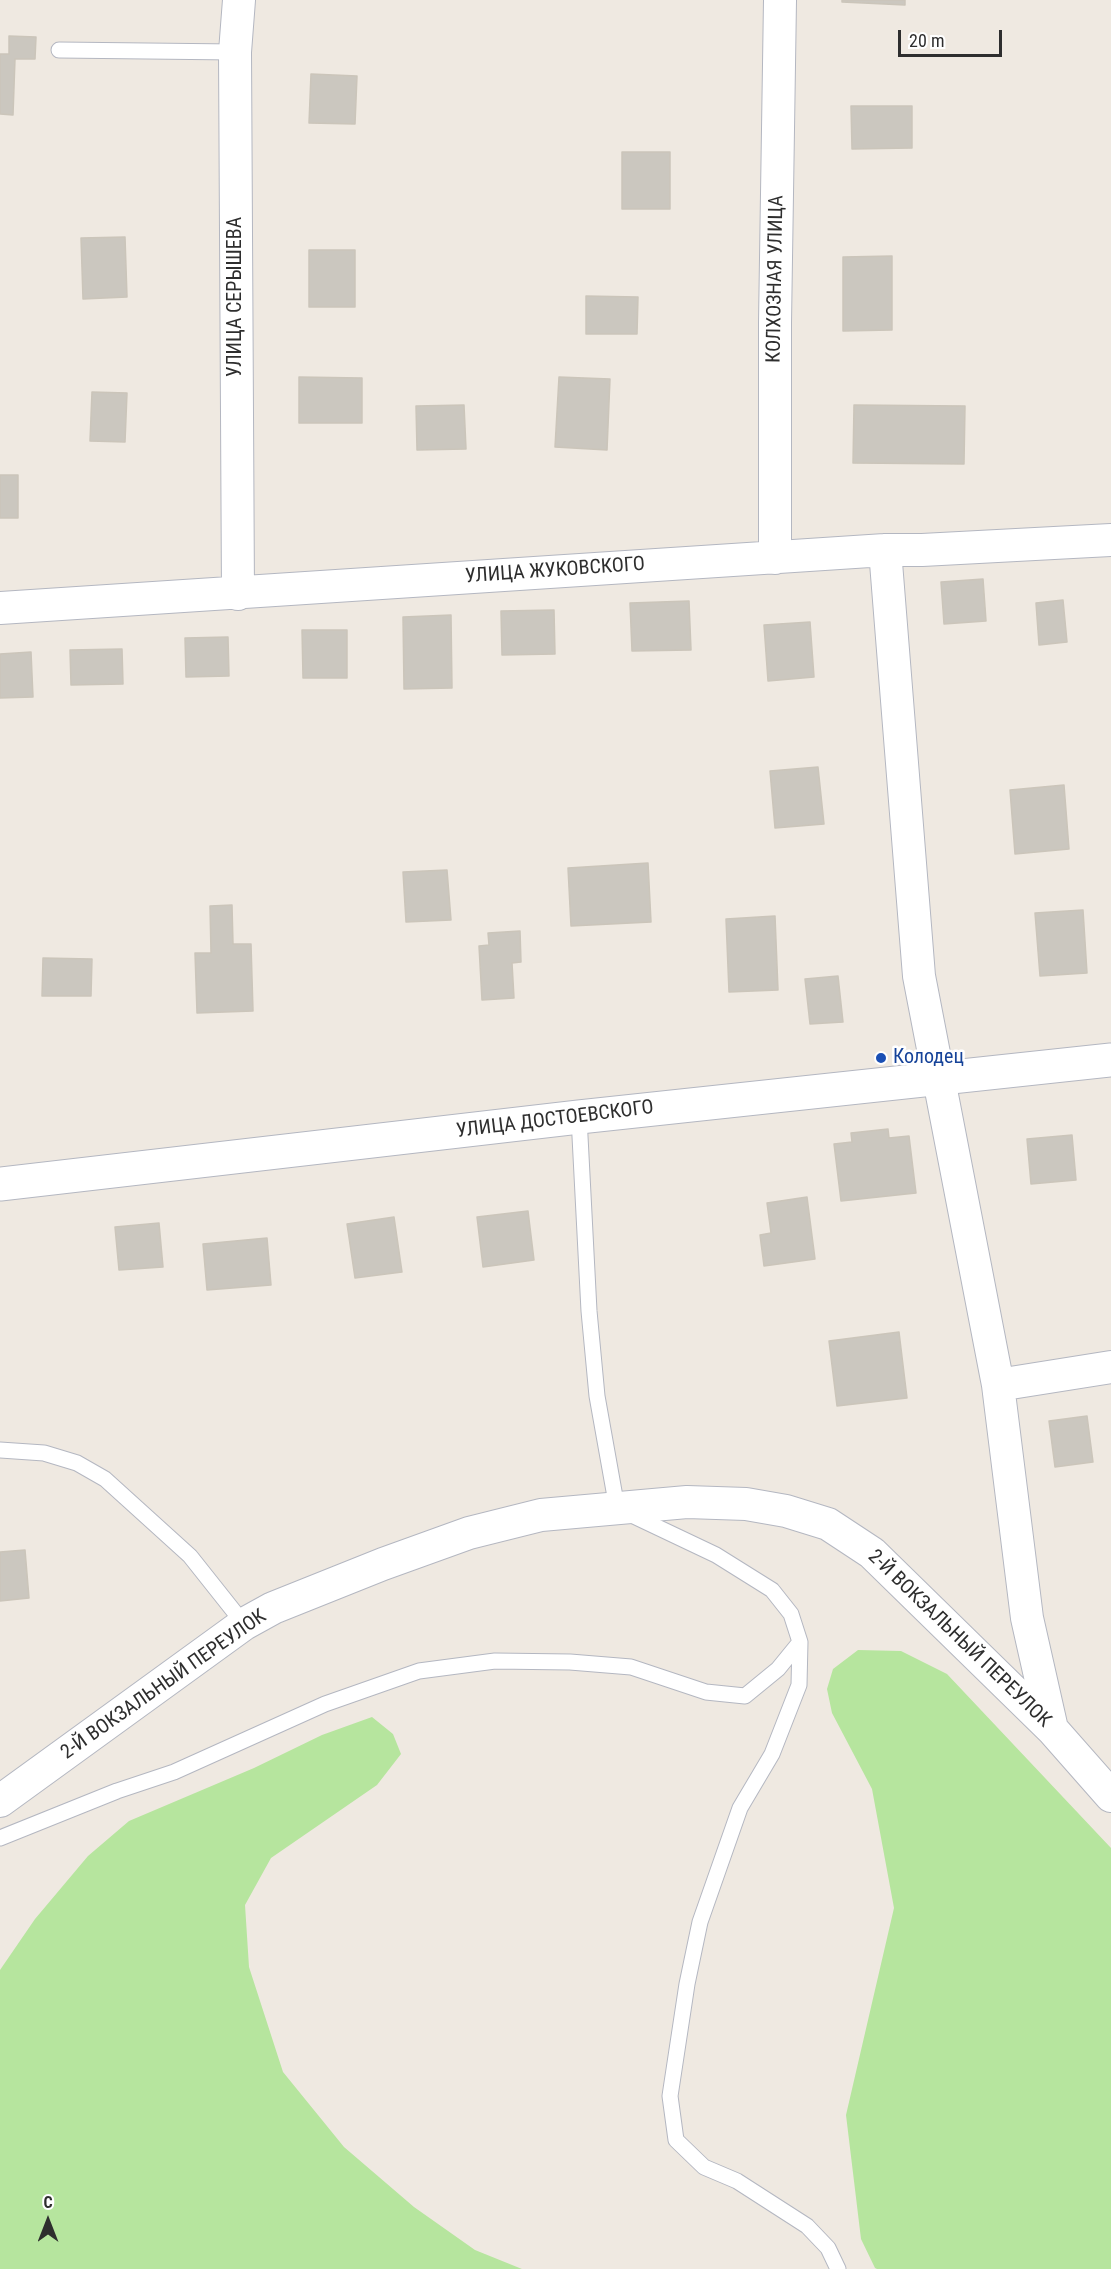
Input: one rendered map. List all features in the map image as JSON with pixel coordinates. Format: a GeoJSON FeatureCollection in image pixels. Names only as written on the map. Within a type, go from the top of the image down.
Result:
{"type":"FeatureCollection","features":[{"type":"Feature","properties":{"kind":"main road","name":"УЛИЦА ДОСТОЕВСКОГО"},"geometry":{"type":"LineString","coordinates":[[0,1184],[579,1117],[1111,1060]]}},
{"type":"Feature","properties":{"kind":"street","name":"УЛИЦА СЕРЫШЕВА"},"geometry":{"type":"LineString","coordinates":[[238,594],[235,52],[239,0]]}},
{"type":"Feature","properties":{"kind":"street","name":"КОЛХОЗНАЯ УЛИЦА"},"geometry":{"type":"LineString","coordinates":[[775,558],[775,323],[780,0]]}},
{"type":"Feature","properties":{"kind":"street","name":"УЛИЦА ЖУКОВСКОГО"},"geometry":{"type":"LineString","coordinates":[[0,608],[238,594],[365,583],[775,558],[885,549],[1111,540]]}},
{"type":"Feature","properties":{"kind":"street"},"geometry":{"type":"LineString","coordinates":[[885,549],[919,976],[998,1385],[1027,1618],[1052,1729]]}},
{"type":"Feature","properties":{"kind":"street"},"geometry":{"type":"LineString","coordinates":[[998,1385],[1111,1367]]}},
{"type":"Feature","properties":{"kind":"street","name":"2-Й ВОКЗАЛЬНЫЙ ПЕРЕУЛОК"},"geometry":{"type":"LineString","coordinates":[[0,1801],[244,1624],[284,1604],[383,1564],[469,1533],[541,1515],[687,1502],[746,1504],[786,1511],[828,1524],[872,1552],[1052,1729],[1111,1796]]}},
{"type":"Feature","properties":{"kind":"lane"},"geometry":{"type":"LineString","coordinates":[[59,50],[235,52]]}},
{"type":"Feature","properties":{"kind":"lane"},"geometry":{"type":"LineString","coordinates":[[579,1117],[589,1311],[597,1396],[617,1508],[716,1555],[772,1590],[791,1614],[800,1642],[799,1685],[772,1754],[740,1808],[700,1922],[687,1984],[670,2096],[676,2140],[704,2167],[737,2181],[807,2226],[828,2248],[838,2269]]}},
{"type":"Feature","properties":{"kind":"lane"},"geometry":{"type":"LineString","coordinates":[[0,1450],[45,1453],[78,1463],[105,1479],[190,1556],[244,1624]]}},
{"type":"Feature","properties":{"kind":"lane"},"geometry":{"type":"LineString","coordinates":[[0,1838],[117,1791],[174,1772],[325,1704],[418,1671],[495,1661],[570,1662],[631,1667],[706,1692],[745,1696],[778,1669],[800,1642]]}},
{"type":"Feature","properties":{"kind":"green space"},"geometry":{"type":"Polygon","coordinates":[[[858,1650],[901,1651],[947,1674],[1111,1848],[1111,2269],[877,2269],[861,2239],[846,2115],[894,1908],[872,1789],[832,1713],[827,1689],[833,1669],[858,1650]]]}},
{"type":"Feature","properties":{"kind":"green space"},"geometry":{"type":"Polygon","coordinates":[[[372,1717],[393,1734],[401,1754],[377,1785],[271,1858],[245,1905],[249,1967],[283,2072],[344,2147],[414,2207],[475,2250],[522,2269],[0,2269],[0,1970],[35,1919],[88,1856],[129,1821],[254,1768],[322,1735],[372,1717]]]}},
{"type":"Feature","properties":{"kind":"building"},"geometry":{"type":"Polygon","coordinates":[[[842,0],[905,0],[905,5],[842,2],[842,0]]]}},
{"type":"Feature","properties":{"kind":"building"},"geometry":{"type":"Polygon","coordinates":[[[9,36],[36,37],[35,59],[15,59],[13,115],[0,114],[0,54],[9,54],[9,36]]]}},
{"type":"Feature","properties":{"kind":"building"},"geometry":{"type":"Polygon","coordinates":[[[311,74],[357,76],[355,124],[309,123],[311,74]]]}},
{"type":"Feature","properties":{"kind":"building"},"geometry":{"type":"Polygon","coordinates":[[[851,106],[912,106],[912,148],[852,149],[851,106]]]}},
{"type":"Feature","properties":{"kind":"building"},"geometry":{"type":"Polygon","coordinates":[[[622,152],[670,152],[670,209],[622,209],[622,152]]]}},
{"type":"Feature","properties":{"kind":"building"},"geometry":{"type":"Polygon","coordinates":[[[125,237],[127,297],[83,299],[81,238],[125,237]]]}},
{"type":"Feature","properties":{"kind":"building"},"geometry":{"type":"Polygon","coordinates":[[[309,250],[355,250],[355,307],[309,307],[309,250]]]}},
{"type":"Feature","properties":{"kind":"building"},"geometry":{"type":"Polygon","coordinates":[[[892,256],[892,330],[843,331],[843,257],[892,256]]]}},
{"type":"Feature","properties":{"kind":"building"},"geometry":{"type":"Polygon","coordinates":[[[586,296],[638,297],[637,334],[586,334],[586,296]]]}},
{"type":"Feature","properties":{"kind":"building"},"geometry":{"type":"Polygon","coordinates":[[[299,377],[362,378],[362,423],[299,423],[299,377]]]}},
{"type":"Feature","properties":{"kind":"building"},"geometry":{"type":"Polygon","coordinates":[[[559,377],[610,379],[607,450],[555,447],[559,377]]]}},
{"type":"Feature","properties":{"kind":"building"},"geometry":{"type":"Polygon","coordinates":[[[92,392],[127,393],[125,442],[90,441],[92,392]]]}},
{"type":"Feature","properties":{"kind":"building"},"geometry":{"type":"Polygon","coordinates":[[[464,405],[466,449],[417,450],[416,406],[464,405]]]}},
{"type":"Feature","properties":{"kind":"building"},"geometry":{"type":"Polygon","coordinates":[[[854,405],[965,406],[964,464],[853,463],[854,405]]]}},
{"type":"Feature","properties":{"kind":"building"},"geometry":{"type":"Polygon","coordinates":[[[0,475],[18,475],[18,518],[0,518],[0,475]]]}},
{"type":"Feature","properties":{"kind":"building"},"geometry":{"type":"Polygon","coordinates":[[[983,579],[986,621],[944,624],[941,582],[983,579]]]}},
{"type":"Feature","properties":{"kind":"building"},"geometry":{"type":"Polygon","coordinates":[[[1063,600],[1067,642],[1039,645],[1036,603],[1063,600]]]}},
{"type":"Feature","properties":{"kind":"building"},"geometry":{"type":"Polygon","coordinates":[[[689,601],[691,650],[632,651],[630,603],[689,601]]]}},
{"type":"Feature","properties":{"kind":"building"},"geometry":{"type":"Polygon","coordinates":[[[554,610],[555,654],[502,655],[501,611],[554,610]]]}},
{"type":"Feature","properties":{"kind":"building"},"geometry":{"type":"Polygon","coordinates":[[[451,615],[452,688],[404,689],[403,617],[451,615]]]}},
{"type":"Feature","properties":{"kind":"building"},"geometry":{"type":"Polygon","coordinates":[[[810,622],[814,677],[768,681],[764,625],[810,622]]]}},
{"type":"Feature","properties":{"kind":"building"},"geometry":{"type":"Polygon","coordinates":[[[302,630],[347,630],[347,678],[303,678],[302,630]]]}},
{"type":"Feature","properties":{"kind":"building"},"geometry":{"type":"Polygon","coordinates":[[[228,637],[229,676],[186,677],[185,638],[228,637]]]}},
{"type":"Feature","properties":{"kind":"building"},"geometry":{"type":"Polygon","coordinates":[[[122,649],[123,684],[71,685],[70,650],[122,649]]]}},
{"type":"Feature","properties":{"kind":"building"},"geometry":{"type":"Polygon","coordinates":[[[31,652],[33,697],[0,698],[0,654],[31,652]]]}},
{"type":"Feature","properties":{"kind":"building"},"geometry":{"type":"Polygon","coordinates":[[[818,767],[824,824],[775,828],[770,771],[818,767]]]}},
{"type":"Feature","properties":{"kind":"building"},"geometry":{"type":"Polygon","coordinates":[[[1064,785],[1069,849],[1015,854],[1010,790],[1064,785]]]}},
{"type":"Feature","properties":{"kind":"building"},"geometry":{"type":"Polygon","coordinates":[[[648,863],[651,922],[571,926],[568,868],[648,863]]]}},
{"type":"Feature","properties":{"kind":"building"},"geometry":{"type":"Polygon","coordinates":[[[447,870],[451,920],[406,922],[403,872],[447,870]]]}},
{"type":"Feature","properties":{"kind":"building"},"geometry":{"type":"Polygon","coordinates":[[[232,905],[233,944],[251,944],[253,1011],[197,1013],[195,953],[211,953],[210,906],[232,905]]]}},
{"type":"Feature","properties":{"kind":"building"},"geometry":{"type":"Polygon","coordinates":[[[1083,910],[1087,973],[1040,976],[1035,913],[1083,910]]]}},
{"type":"Feature","properties":{"kind":"building"},"geometry":{"type":"Polygon","coordinates":[[[775,916],[778,990],[729,992],[726,919],[775,916]]]}},
{"type":"Feature","properties":{"kind":"building"},"geometry":{"type":"Polygon","coordinates":[[[520,931],[521,962],[512,963],[514,998],[482,1000],[479,946],[489,945],[488,933],[520,931]]]}},
{"type":"Feature","properties":{"kind":"building"},"geometry":{"type":"Polygon","coordinates":[[[43,958],[92,959],[91,996],[42,996],[43,958]]]}},
{"type":"Feature","properties":{"kind":"building"},"geometry":{"type":"Polygon","coordinates":[[[838,976],[843,1022],[810,1024],[805,979],[838,976]]]}},
{"type":"Feature","properties":{"kind":"building"},"geometry":{"type":"Polygon","coordinates":[[[888,1129],[889,1138],[909,1136],[916,1193],[841,1201],[834,1144],[852,1142],[851,1133],[888,1129]]]}},
{"type":"Feature","properties":{"kind":"building"},"geometry":{"type":"Polygon","coordinates":[[[1072,1135],[1076,1180],[1031,1184],[1027,1139],[1072,1135]]]}},
{"type":"Feature","properties":{"kind":"building"},"geometry":{"type":"Polygon","coordinates":[[[807,1197],[815,1259],[764,1266],[760,1235],[771,1233],[767,1203],[807,1197]]]}},
{"type":"Feature","properties":{"kind":"building"},"geometry":{"type":"Polygon","coordinates":[[[528,1211],[534,1260],[483,1267],[477,1217],[528,1211]]]}},
{"type":"Feature","properties":{"kind":"building"},"geometry":{"type":"Polygon","coordinates":[[[394,1217],[402,1272],[355,1278],[347,1224],[394,1217]]]}},
{"type":"Feature","properties":{"kind":"building"},"geometry":{"type":"Polygon","coordinates":[[[159,1223],[163,1267],[119,1270],[115,1227],[159,1223]]]}},
{"type":"Feature","properties":{"kind":"building"},"geometry":{"type":"Polygon","coordinates":[[[267,1238],[271,1285],[207,1290],[203,1244],[267,1238]]]}},
{"type":"Feature","properties":{"kind":"building"},"geometry":{"type":"Polygon","coordinates":[[[899,1332],[907,1398],[837,1406],[829,1341],[899,1332]]]}},
{"type":"Feature","properties":{"kind":"building"},"geometry":{"type":"Polygon","coordinates":[[[1087,1416],[1093,1462],[1055,1467],[1049,1421],[1087,1416]]]}},
{"type":"Feature","properties":{"kind":"building"},"geometry":{"type":"Polygon","coordinates":[[[25,1550],[29,1598],[0,1601],[0,1552],[25,1550]]]}},
{"type":"Feature","properties":{"kind":"place","name":"Колодец"},"geometry":{"type":"Point","coordinates":[881,1058]}}]}
